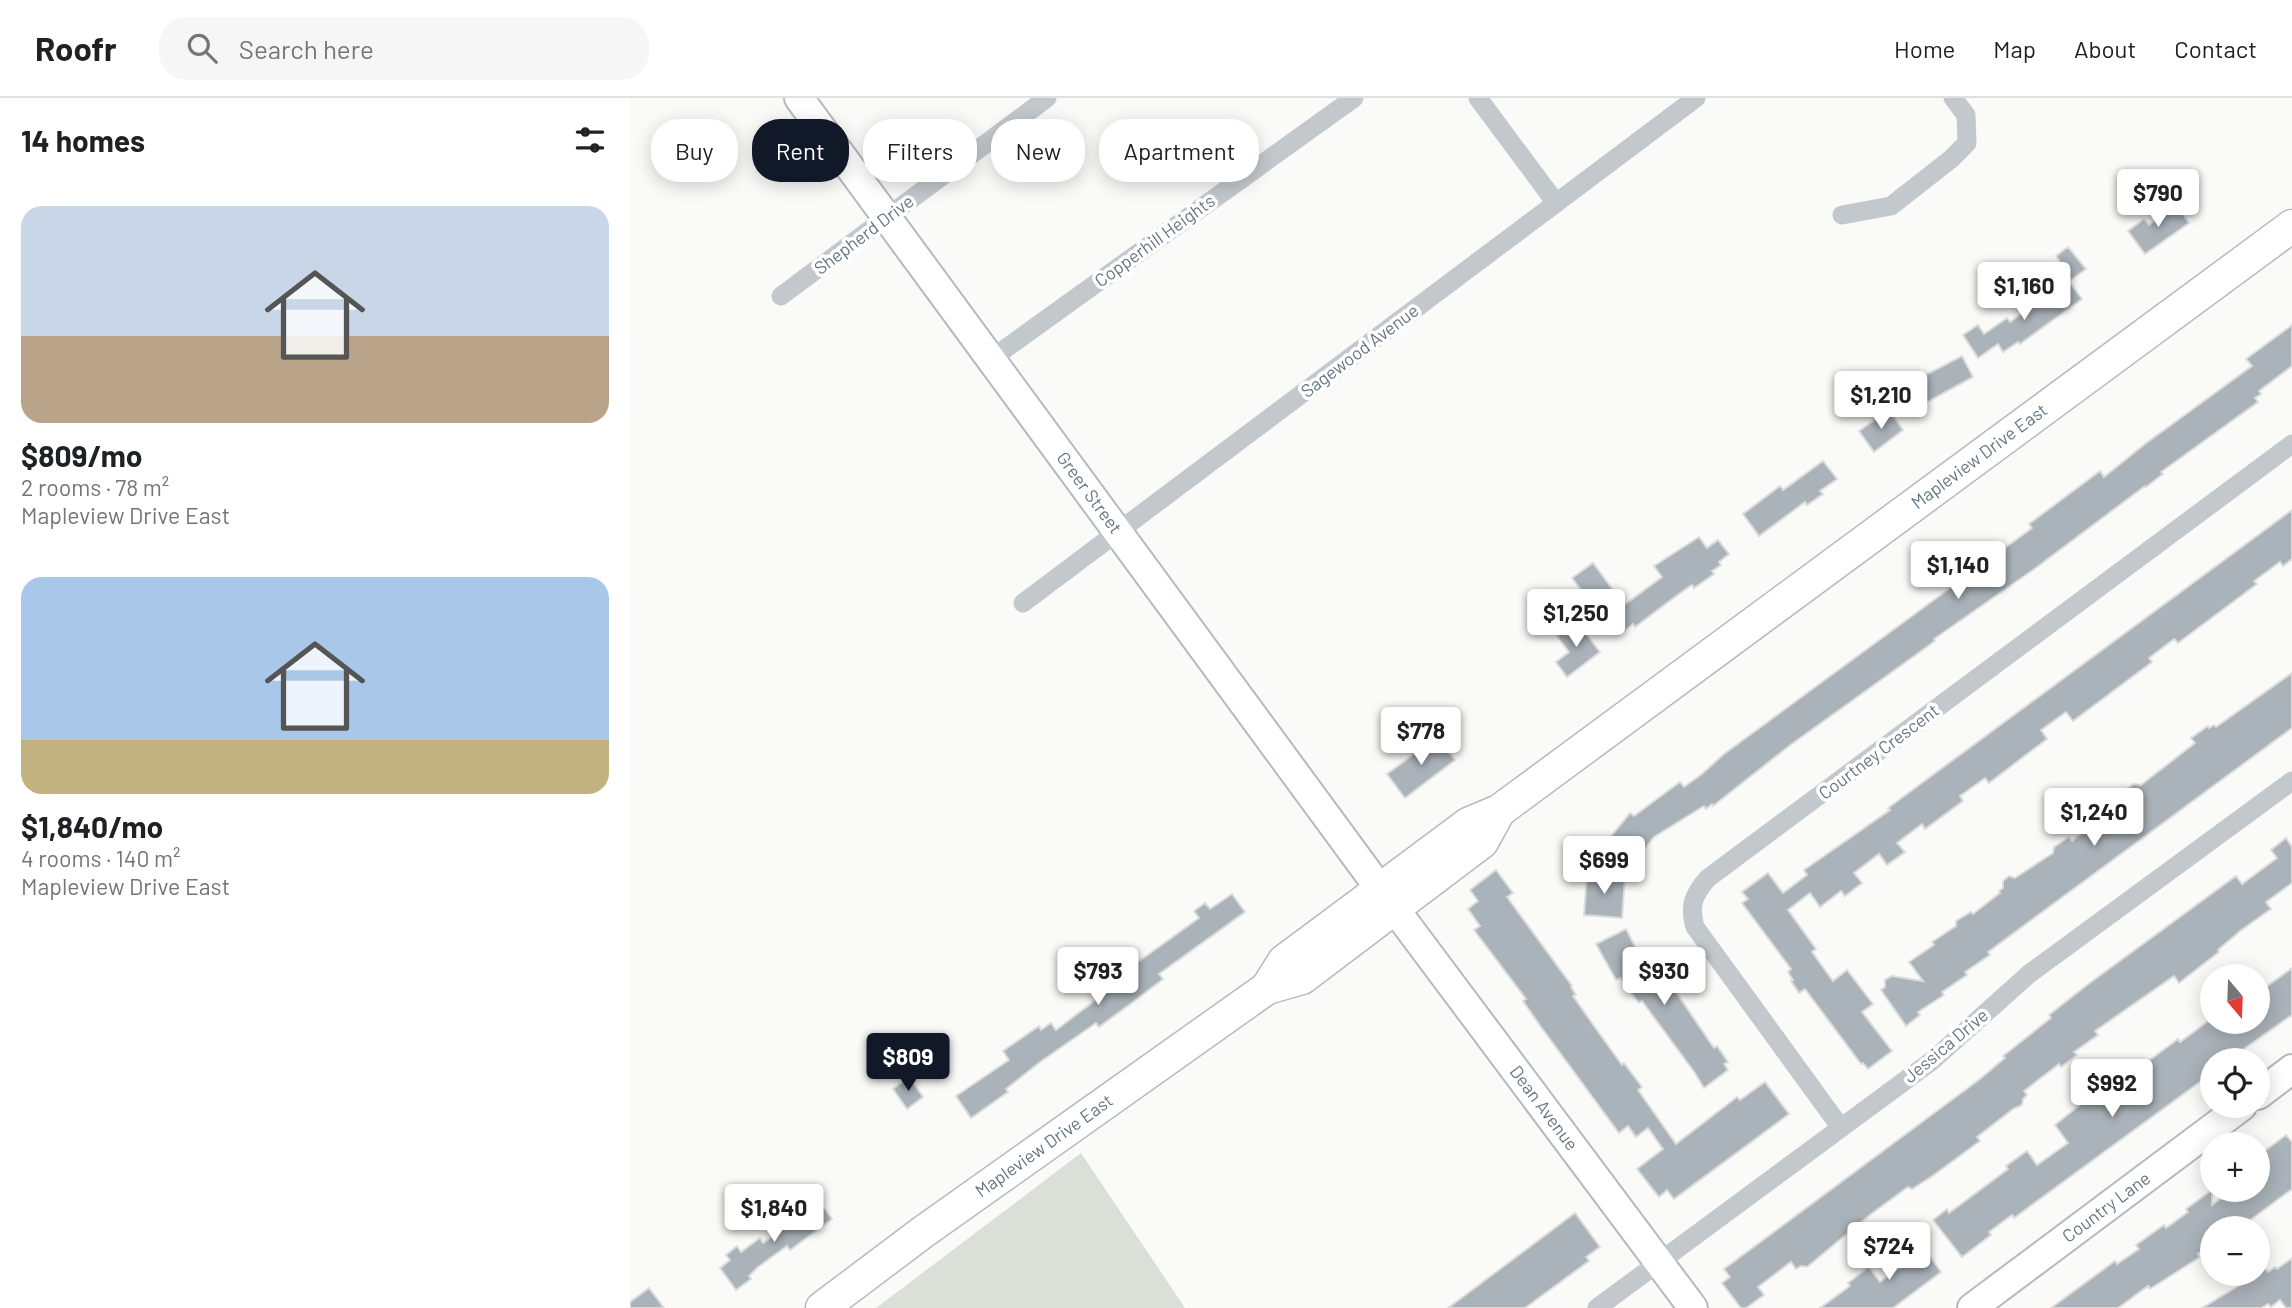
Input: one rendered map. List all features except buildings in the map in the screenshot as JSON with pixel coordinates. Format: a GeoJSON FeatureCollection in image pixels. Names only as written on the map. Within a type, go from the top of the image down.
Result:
{"type":"FeatureCollection","features":[{"type":"Feature","properties":{"kind":"main road","name":"Mapleview Drive East"},"geometry":{"type":"LineString","coordinates":[[822,1308],[923,1232],[1267,988],[1284,961],[1387,899],[1468,824],[1499,811],[2292,226]]}},
{"type":"Feature","properties":{"kind":"street","name":"Greer Street"},"geometry":{"type":"LineString","coordinates":[[799,98],[1387,899]]}},
{"type":"Feature","properties":{"kind":"street","name":"Shepherd Drive"},"geometry":{"type":"LineString","coordinates":[[781,296],[1047,98]]}},
{"type":"Feature","properties":{"kind":"street","name":"Copperhill Heights"},"geometry":{"type":"LineString","coordinates":[[990,359],[1354,98]]}},
{"type":"Feature","properties":{"kind":"street"},"geometry":{"type":"LineString","coordinates":[[1478,98],[1556,203]]}},
{"type":"Feature","properties":{"kind":"street","name":"Sagewood Avenue"},"geometry":{"type":"LineString","coordinates":[[1023,603],[1696,98]]}},
{"type":"Feature","properties":{"kind":"street"},"geometry":{"type":"LineString","coordinates":[[1842,215],[1891,206],[1951,159],[1967,143],[1966,115],[1953,98]]}},
{"type":"Feature","properties":{"kind":"street","name":"Courtney Crescent"},"geometry":{"type":"LineString","coordinates":[[1841,1128],[1695,928],[1691,913],[1692,899],[1699,888],[1742,853],[2292,444]]}},
{"type":"Feature","properties":{"kind":"street","name":"Jessica Drive"},"geometry":{"type":"LineString","coordinates":[[1597,1308],[1933,1060],[2029,975],[2292,781]]}},
{"type":"Feature","properties":{"kind":"street","name":"Dean Avenue"},"geometry":{"type":"LineString","coordinates":[[1387,899],[1693,1308]]}},
{"type":"Feature","properties":{"kind":"street"},"geometry":{"type":"LineString","coordinates":[[2270,1086],[2292,1069]]}},
{"type":"Feature","properties":{"kind":"street","name":"Country Lane"},"geometry":{"type":"LineString","coordinates":[[1972,1308],[2226,1118]]}},
{"type":"Feature","properties":{"kind":"shaded area"},"geometry":{"type":"Polygon","coordinates":[[[1081,1153],[1185,1308],[876,1308],[1081,1153]]]}}]}
